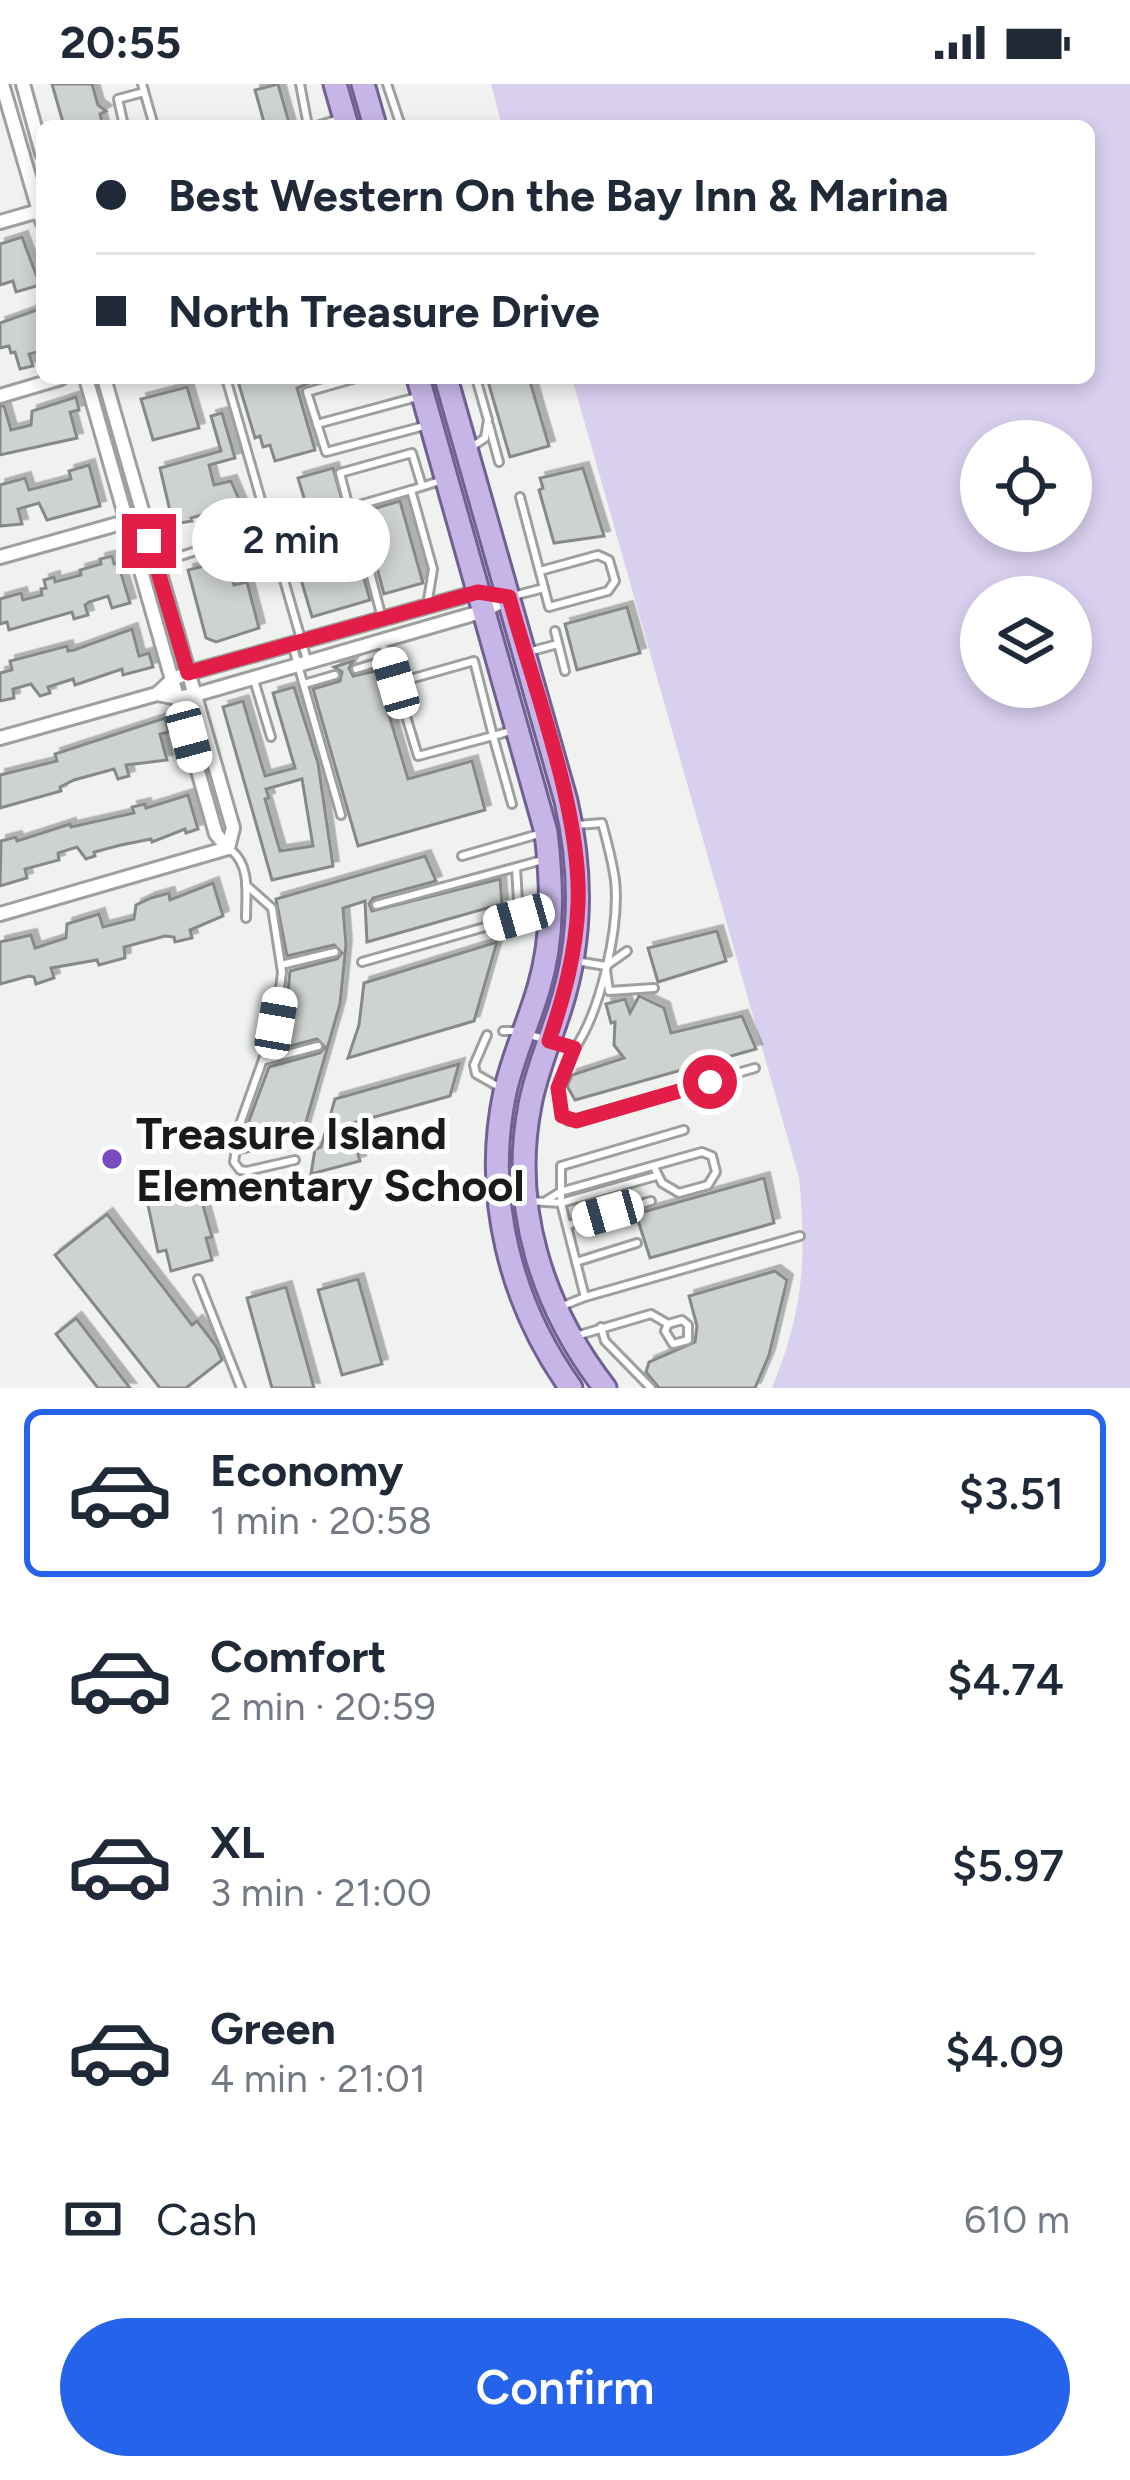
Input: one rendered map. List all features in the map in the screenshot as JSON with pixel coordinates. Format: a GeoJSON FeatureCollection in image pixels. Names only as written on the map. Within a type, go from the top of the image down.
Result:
{"type":"FeatureCollection","features":[{"type":"Feature","properties":{"kind":"main road"},"geometry":{"type":"LineString","coordinates":[[335,84],[346,120]]}},
{"type":"Feature","properties":{"kind":"main road"},"geometry":{"type":"LineString","coordinates":[[363,84],[373,120]]}},
{"type":"Feature","properties":{"kind":"main road"},"geometry":{"type":"LineString","coordinates":[[448,384],[572,826],[578,890],[572,960],[529,1111],[536,1201],[530,1228],[555,1309],[605,1388]]}},
{"type":"Feature","properties":{"kind":"main road"},"geometry":{"type":"LineString","coordinates":[[421,387],[546,832],[551,908],[546,959],[513,1032],[498,1160],[504,1235],[533,1324],[571,1388]]}},
{"type":"Feature","properties":{"kind":"main road"},"geometry":{"type":"LineString","coordinates":[[431,424],[458,419]]}},
{"type":"Feature","properties":{"kind":"main road"},"geometry":{"type":"LineString","coordinates":[[540,808],[566,801]]}},
{"type":"Feature","properties":{"kind":"main road"},"geometry":{"type":"LineString","coordinates":[[504,1235],[530,1228]]}},
{"type":"Feature","properties":{"kind":"street"},"geometry":{"type":"LineString","coordinates":[[2,84],[36,197]]}},
{"type":"Feature","properties":{"kind":"street"},"geometry":{"type":"LineString","coordinates":[[23,84],[36,131]]}},
{"type":"Feature","properties":{"kind":"street"},"geometry":{"type":"LineString","coordinates":[[0,222],[36,215]]}},
{"type":"Feature","properties":{"kind":"street"},"geometry":{"type":"LineString","coordinates":[[0,396],[41,384]]}},
{"type":"Feature","properties":{"kind":"street"},"geometry":{"type":"LineString","coordinates":[[88,384],[216,834],[228,848]]}},
{"type":"Feature","properties":{"kind":"street"},"geometry":{"type":"LineString","coordinates":[[106,384],[233,828],[228,848]]}},
{"type":"Feature","properties":{"kind":"street"},"geometry":{"type":"LineString","coordinates":[[0,557],[142,517]]}},
{"type":"Feature","properties":{"kind":"street"},"geometry":{"type":"LineString","coordinates":[[157,694],[188,673],[427,605],[509,597]]}},
{"type":"Feature","properties":{"kind":"street"},"geometry":{"type":"LineString","coordinates":[[0,738],[157,694],[178,698],[193,694],[378,640],[481,602]]}},
{"type":"Feature","properties":{"kind":"street"},"geometry":{"type":"LineString","coordinates":[[377,619],[378,640]]}},
{"type":"Feature","properties":{"kind":"street"},"geometry":{"type":"LineString","coordinates":[[0,914],[228,848]]}},
{"type":"Feature","properties":{"kind":"lane"},"geometry":{"type":"LineString","coordinates":[[300,84],[307,120]]}},
{"type":"Feature","properties":{"kind":"lane"},"geometry":{"type":"LineString","coordinates":[[387,84],[399,120]]}},
{"type":"Feature","properties":{"kind":"lane"},"geometry":{"type":"LineString","coordinates":[[123,120],[118,99],[143,88],[152,120]]}},
{"type":"Feature","properties":{"kind":"lane"},"geometry":{"type":"LineString","coordinates":[[228,384],[341,815]]}},
{"type":"Feature","properties":{"kind":"lane"},"geometry":{"type":"LineString","coordinates":[[324,384],[307,392],[327,453],[431,424]]}},
{"type":"Feature","properties":{"kind":"lane"},"geometry":{"type":"LineString","coordinates":[[478,384],[499,462]]}},
{"type":"Feature","properties":{"kind":"lane"},"geometry":{"type":"LineString","coordinates":[[316,424],[421,387]]}},
{"type":"Feature","properties":{"kind":"lane"},"geometry":{"type":"LineString","coordinates":[[467,450],[485,438],[488,420]]}},
{"type":"Feature","properties":{"kind":"lane"},"geometry":{"type":"LineString","coordinates":[[422,486],[412,453],[340,473],[349,508],[447,479]]}},
{"type":"Feature","properties":{"kind":"lane"},"geometry":{"type":"LineString","coordinates":[[411,490],[433,569],[427,605]]}},
{"type":"Feature","properties":{"kind":"lane"},"geometry":{"type":"LineString","coordinates":[[520,497],[549,607],[608,591],[615,581],[609,560],[598,554],[540,571]]}},
{"type":"Feature","properties":{"kind":"lane"},"geometry":{"type":"LineString","coordinates":[[353,507],[377,619]]}},
{"type":"Feature","properties":{"kind":"lane"},"geometry":{"type":"LineString","coordinates":[[156,564],[269,528]]}},
{"type":"Feature","properties":{"kind":"lane"},"geometry":{"type":"LineString","coordinates":[[509,597],[544,588]]}},
{"type":"Feature","properties":{"kind":"lane"},"geometry":{"type":"LineString","coordinates":[[555,631],[565,671]]}},
{"type":"Feature","properties":{"kind":"lane"},"geometry":{"type":"LineString","coordinates":[[378,640],[389,659],[418,756],[518,729]]}},
{"type":"Feature","properties":{"kind":"lane"},"geometry":{"type":"LineString","coordinates":[[524,653],[558,644]]}},
{"type":"Feature","properties":{"kind":"lane"},"geometry":{"type":"LineString","coordinates":[[361,645],[367,666]]}},
{"type":"Feature","properties":{"kind":"lane"},"geometry":{"type":"LineString","coordinates":[[356,669],[389,659]]}},
{"type":"Feature","properties":{"kind":"lane"},"geometry":{"type":"LineString","coordinates":[[396,683],[474,661],[512,804]]}},
{"type":"Feature","properties":{"kind":"lane"},"geometry":{"type":"LineString","coordinates":[[304,684],[335,675]]}},
{"type":"Feature","properties":{"kind":"lane"},"geometry":{"type":"LineString","coordinates":[[253,676],[272,736]]}},
{"type":"Feature","properties":{"kind":"lane"},"geometry":{"type":"LineString","coordinates":[[572,826],[600,821],[616,898],[606,966],[584,1034],[558,1088],[562,1116],[569,1121],[755,1068]]}},
{"type":"Feature","properties":{"kind":"lane"},"geometry":{"type":"LineString","coordinates":[[604,830],[615,826]]}},
{"type":"Feature","properties":{"kind":"lane"},"geometry":{"type":"LineString","coordinates":[[462,856],[546,832]]}},
{"type":"Feature","properties":{"kind":"lane"},"geometry":{"type":"LineString","coordinates":[[228,848],[241,858],[246,918]]}},
{"type":"Feature","properties":{"kind":"lane"},"geometry":{"type":"LineString","coordinates":[[376,904],[549,858]]}},
{"type":"Feature","properties":{"kind":"lane"},"geometry":{"type":"LineString","coordinates":[[516,868],[519,917]]}},
{"type":"Feature","properties":{"kind":"lane"},"geometry":{"type":"LineString","coordinates":[[246,885],[272,908],[281,996],[266,1060],[240,1124],[234,1162],[247,1171],[296,1160]]}},
{"type":"Feature","properties":{"kind":"lane"},"geometry":{"type":"LineString","coordinates":[[362,962],[551,908]]}},
{"type":"Feature","properties":{"kind":"lane"},"geometry":{"type":"LineString","coordinates":[[572,960],[606,966],[627,951]]}},
{"type":"Feature","properties":{"kind":"lane"},"geometry":{"type":"LineString","coordinates":[[281,965],[334,952]]}},
{"type":"Feature","properties":{"kind":"lane"},"geometry":{"type":"LineString","coordinates":[[606,966],[609,991],[654,988]]}},
{"type":"Feature","properties":{"kind":"lane"},"geometry":{"type":"LineString","coordinates":[[513,1032],[574,1048]]}},
{"type":"Feature","properties":{"kind":"lane"},"geometry":{"type":"LineString","coordinates":[[487,1035],[474,1065],[476,1074],[505,1091]]}},
{"type":"Feature","properties":{"kind":"lane"},"geometry":{"type":"LineString","coordinates":[[266,1060],[318,1046]]}},
{"type":"Feature","properties":{"kind":"lane"},"geometry":{"type":"LineString","coordinates":[[585,1297],[561,1203],[561,1166],[684,1130]]}},
{"type":"Feature","properties":{"kind":"lane"},"geometry":{"type":"LineString","coordinates":[[536,1201],[561,1203],[702,1152],[708,1152],[715,1163],[714,1179],[687,1192],[669,1189],[656,1171]]}},
{"type":"Feature","properties":{"kind":"lane"},"geometry":{"type":"LineString","coordinates":[[536,1201],[656,1171]]}},
{"type":"Feature","properties":{"kind":"lane"},"geometry":{"type":"LineString","coordinates":[[566,1226],[651,1201]]}},
{"type":"Feature","properties":{"kind":"lane"},"geometry":{"type":"LineString","coordinates":[[555,1309],[800,1236]]}},
{"type":"Feature","properties":{"kind":"lane"},"geometry":{"type":"LineString","coordinates":[[576,1262],[638,1243]]}},
{"type":"Feature","properties":{"kind":"lane"},"geometry":{"type":"LineString","coordinates":[[198,1279],[241,1388]]}},
{"type":"Feature","properties":{"kind":"lane"},"geometry":{"type":"LineString","coordinates":[[571,1339],[651,1314],[668,1324],[682,1320],[688,1325],[688,1340],[673,1344],[665,1331],[668,1324]]}},
{"type":"Feature","properties":{"kind":"lane"},"geometry":{"type":"LineString","coordinates":[[601,1328],[605,1341],[651,1388]]}},
{"type":"Feature","properties":{"kind":"lane"},"geometry":{"type":"LineString","coordinates":[[638,1375],[639,1388]]}},
{"type":"Feature","properties":{"kind":"shaded area"},"geometry":{"type":"Polygon","coordinates":[[[491,84],[1130,84],[1130,1388],[772,1388],[796,1310],[803,1234],[799,1178],[574,384],[1095,384],[1095,120],[500,120],[491,84]]]}},
{"type":"Feature","properties":{"kind":"building"},"geometry":{"type":"Polygon","coordinates":[[[52,84],[92,84],[98,105],[106,111],[100,114],[102,120],[62,120],[52,84]]]}},
{"type":"Feature","properties":{"kind":"building"},"geometry":{"type":"Polygon","coordinates":[[[278,84],[288,120],[263,120],[255,90],[278,84]]]}},
{"type":"Feature","properties":{"kind":"building"},"geometry":{"type":"Polygon","coordinates":[[[22,237],[36,286],[16,292],[13,281],[0,285],[0,244],[22,237]]]}},
{"type":"Feature","properties":{"kind":"building"},"geometry":{"type":"Polygon","coordinates":[[[36,310],[36,352],[29,354],[33,366],[20,369],[15,352],[9,346],[0,348],[0,323],[36,310]]]}},
{"type":"Feature","properties":{"kind":"building"},"geometry":{"type":"Polygon","coordinates":[[[239,384],[307,384],[297,388],[315,450],[275,461],[270,445],[263,447],[260,436],[255,438],[239,384]]]}},
{"type":"Feature","properties":{"kind":"building"},"geometry":{"type":"Polygon","coordinates":[[[489,384],[531,384],[549,446],[510,457],[489,384]]]}},
{"type":"Feature","properties":{"kind":"building"},"geometry":{"type":"Polygon","coordinates":[[[187,387],[199,428],[153,440],[141,399],[187,387]]]}},
{"type":"Feature","properties":{"kind":"building"},"geometry":{"type":"Polygon","coordinates":[[[76,397],[79,410],[70,412],[77,438],[0,455],[0,406],[4,406],[11,430],[31,425],[32,411],[76,397]]]}},
{"type":"Feature","properties":{"kind":"building"},"geometry":{"type":"Polygon","coordinates":[[[222,413],[235,458],[209,465],[214,485],[231,481],[244,511],[214,519],[212,512],[173,524],[160,468],[221,451],[211,416],[222,413]]]}},
{"type":"Feature","properties":{"kind":"building"},"geometry":{"type":"Polygon","coordinates":[[[89,465],[100,506],[47,520],[39,503],[18,509],[22,524],[0,526],[0,485],[25,478],[29,490],[71,479],[69,471],[89,465]]]}},
{"type":"Feature","properties":{"kind":"building"},"geometry":{"type":"Polygon","coordinates":[[[333,468],[370,600],[312,617],[288,535],[313,528],[298,478],[333,468]]]}},
{"type":"Feature","properties":{"kind":"building"},"geometry":{"type":"Polygon","coordinates":[[[583,468],[604,536],[554,543],[540,478],[583,468]]]}},
{"type":"Feature","properties":{"kind":"building"},"geometry":{"type":"Polygon","coordinates":[[[400,501],[423,583],[384,594],[362,512],[400,501]]]}},
{"type":"Feature","properties":{"kind":"building"},"geometry":{"type":"Polygon","coordinates":[[[112,556],[130,603],[112,608],[108,596],[89,602],[85,605],[88,615],[74,619],[72,612],[9,630],[7,622],[0,624],[0,599],[21,593],[23,600],[42,595],[44,580],[81,575],[80,570],[112,556]]]}},
{"type":"Feature","properties":{"kind":"building"},"geometry":{"type":"Polygon","coordinates":[[[208,565],[210,570],[228,566],[234,585],[247,582],[259,628],[216,642],[206,638],[188,570],[208,565]]]}},
{"type":"Feature","properties":{"kind":"building"},"geometry":{"type":"Polygon","coordinates":[[[627,607],[640,653],[577,670],[565,624],[627,607]]]}},
{"type":"Feature","properties":{"kind":"building"},"geometry":{"type":"Polygon","coordinates":[[[132,629],[139,656],[149,653],[153,667],[123,675],[122,669],[75,685],[73,679],[48,687],[50,693],[40,696],[31,684],[13,689],[14,698],[0,701],[0,673],[12,670],[10,661],[67,646],[68,651],[74,650],[132,629]]]}},
{"type":"Feature","properties":{"kind":"building"},"geometry":{"type":"Polygon","coordinates":[[[353,661],[349,668],[353,676],[376,671],[408,779],[472,761],[485,810],[358,846],[313,689],[340,681],[342,672],[334,667],[353,661]]]}},
{"type":"Feature","properties":{"kind":"building"},"geometry":{"type":"Polygon","coordinates":[[[294,687],[318,763],[333,866],[272,880],[223,707],[243,701],[265,776],[295,768],[273,693],[294,687]],[[302,779],[266,789],[280,851],[313,846],[302,779]]]}},
{"type":"Feature","properties":{"kind":"building"},"geometry":{"type":"Polygon","coordinates":[[[165,718],[169,732],[160,734],[167,760],[126,765],[129,776],[118,779],[114,769],[74,780],[60,787],[61,791],[0,808],[0,775],[57,761],[55,754],[165,718]]]}},
{"type":"Feature","properties":{"kind":"building"},"geometry":{"type":"Polygon","coordinates":[[[188,795],[198,829],[94,852],[95,856],[86,859],[77,847],[58,853],[59,860],[25,869],[27,878],[0,886],[1,841],[134,813],[132,807],[145,804],[146,808],[188,795]]]}},
{"type":"Feature","properties":{"kind":"building"},"geometry":{"type":"Polygon","coordinates":[[[425,856],[436,881],[373,898],[372,911],[500,879],[502,904],[367,942],[365,901],[343,908],[346,945],[340,1004],[302,1136],[243,1153],[247,1126],[269,1067],[320,1053],[325,1047],[317,1039],[275,1050],[286,1012],[290,971],[337,959],[342,953],[334,945],[287,956],[276,899],[425,856]]]}},
{"type":"Feature","properties":{"kind":"building"},"geometry":{"type":"Polygon","coordinates":[[[213,883],[223,916],[190,930],[192,938],[175,942],[174,937],[165,936],[124,947],[125,958],[51,968],[54,978],[36,984],[29,976],[0,984],[0,942],[31,935],[35,948],[66,938],[67,924],[99,914],[103,927],[134,919],[136,905],[151,898],[169,893],[170,900],[213,883]]]}},
{"type":"Feature","properties":{"kind":"building"},"geometry":{"type":"Polygon","coordinates":[[[717,931],[726,961],[658,982],[648,948],[717,931]]]}},
{"type":"Feature","properties":{"kind":"building"},"geometry":{"type":"Polygon","coordinates":[[[497,942],[474,1021],[348,1058],[359,1025],[364,983],[497,942]]]}},
{"type":"Feature","properties":{"kind":"building"},"geometry":{"type":"Polygon","coordinates":[[[639,996],[664,1008],[671,1033],[742,1016],[756,1049],[575,1100],[567,1086],[572,1075],[624,1058],[614,1045],[615,1022],[611,1023],[606,1004],[625,999],[630,1013],[639,996]]]}},
{"type":"Feature","properties":{"kind":"building"},"geometry":{"type":"Polygon","coordinates":[[[459,1064],[450,1096],[349,1124],[360,1161],[311,1174],[315,1149],[321,1147],[335,1099],[459,1064]]]}},
{"type":"Feature","properties":{"kind":"building"},"geometry":{"type":"Polygon","coordinates":[[[764,1178],[774,1223],[650,1258],[636,1214],[764,1178]]]}},
{"type":"Feature","properties":{"kind":"building"},"geometry":{"type":"Polygon","coordinates":[[[199,1191],[212,1237],[206,1238],[212,1260],[171,1271],[166,1250],[158,1252],[148,1205],[199,1191]]]}},
{"type":"Feature","properties":{"kind":"building"},"geometry":{"type":"Polygon","coordinates":[[[107,1214],[192,1325],[197,1321],[216,1346],[222,1360],[186,1388],[160,1388],[55,1255],[107,1214]]]}},
{"type":"Feature","properties":{"kind":"building"},"geometry":{"type":"Polygon","coordinates":[[[775,1271],[787,1280],[769,1355],[755,1388],[659,1388],[646,1372],[649,1362],[695,1342],[697,1326],[689,1296],[775,1271]]]}},
{"type":"Feature","properties":{"kind":"building"},"geometry":{"type":"Polygon","coordinates":[[[358,1279],[382,1364],[342,1375],[318,1290],[358,1279]]]}},
{"type":"Feature","properties":{"kind":"building"},"geometry":{"type":"Polygon","coordinates":[[[286,1287],[314,1388],[272,1388],[247,1298],[286,1287]]]}},
{"type":"Feature","properties":{"kind":"building"},"geometry":{"type":"Polygon","coordinates":[[[76,1318],[130,1388],[98,1388],[72,1355],[56,1334],[76,1318]]]}},
{"type":"Feature","properties":{"kind":"place","name":"Treasure Island Elementary School"},"geometry":{"type":"Point","coordinates":[112,1159]}},
{"type":"Feature","properties":{"kind":"route"},"geometry":{"type":"LineString","coordinates":[[149,541],[188,673],[478,592],[509,597],[566,801],[578,877],[572,960],[549,1041],[574,1048],[558,1088],[562,1116],[576,1121],[710,1082]]}}]}
